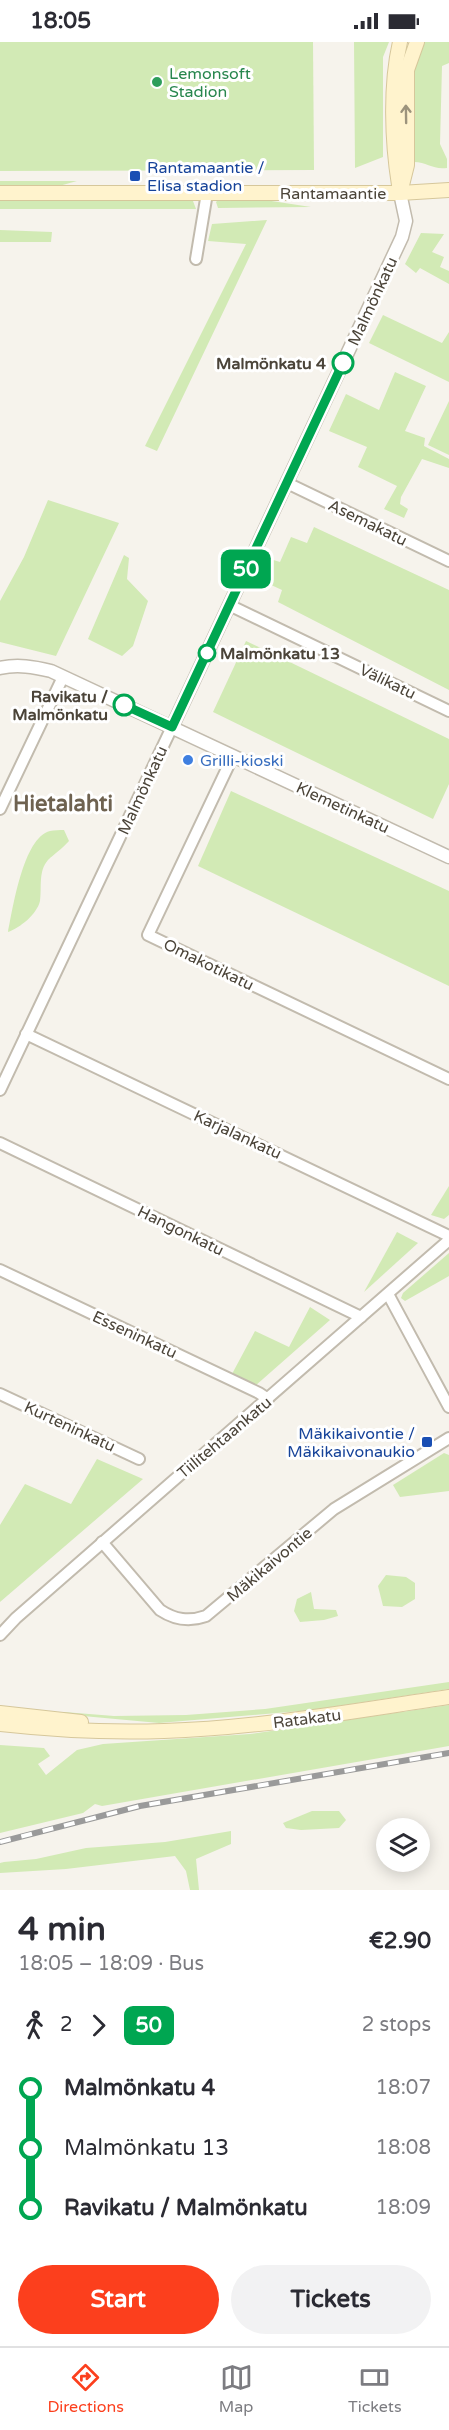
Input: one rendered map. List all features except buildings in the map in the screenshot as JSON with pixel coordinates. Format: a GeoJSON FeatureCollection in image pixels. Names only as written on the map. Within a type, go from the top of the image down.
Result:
{"type":"FeatureCollection","features":[{"type":"Feature","properties":{"kind":"main road","name":"Malmönkatu"},"geometry":{"type":"LineString","coordinates":[[400,42],[394,87],[396,165],[400,193]]}},
{"type":"Feature","properties":{"kind":"main road","name":"Malmönkatu"},"geometry":{"type":"LineString","coordinates":[[400,193],[407,165],[407,70],[417,42]]}},
{"type":"Feature","properties":{"kind":"main road","name":"Rantamaantie"},"geometry":{"type":"LineString","coordinates":[[0,193],[400,193],[449,190]]}},
{"type":"Feature","properties":{"kind":"main road","name":"Ratakatu"},"geometry":{"type":"LineString","coordinates":[[0,1724],[86,1731],[164,1731],[308,1719],[449,1697]]}},
{"type":"Feature","properties":{"kind":"main road","name":"Ratakatu"},"geometry":{"type":"LineString","coordinates":[[0,1713],[164,1731]]}},
{"type":"Feature","properties":{"kind":"street"},"geometry":{"type":"LineString","coordinates":[[196,259],[207,193]]}},
{"type":"Feature","properties":{"kind":"street","name":"Malmönkatu"},"geometry":{"type":"LineString","coordinates":[[0,1090],[402,237],[406,221],[400,193]]}},
{"type":"Feature","properties":{"kind":"street","name":"Asemakatu"},"geometry":{"type":"LineString","coordinates":[[287,483],[449,561]]}},
{"type":"Feature","properties":{"kind":"street","name":"Välikatu"},"geometry":{"type":"LineString","coordinates":[[230,605],[449,711]]}},
{"type":"Feature","properties":{"kind":"street","name":"Klemetinkatu"},"geometry":{"type":"LineString","coordinates":[[0,668],[32,667],[63,676],[449,857]]}},
{"type":"Feature","properties":{"kind":"street"},"geometry":{"type":"LineString","coordinates":[[0,809],[63,676]]}},
{"type":"Feature","properties":{"kind":"street","name":"Omakotikatu"},"geometry":{"type":"LineString","coordinates":[[233,756],[148,935],[449,1079]]}},
{"type":"Feature","properties":{"kind":"street","name":"Karjalankatu"},"geometry":{"type":"LineString","coordinates":[[26,1034],[449,1238]]}},
{"type":"Feature","properties":{"kind":"street","name":"Hangonkatu"},"geometry":{"type":"LineString","coordinates":[[0,1143],[361,1317]]}},
{"type":"Feature","properties":{"kind":"street","name":"Tiilitehtaankatu"},"geometry":{"type":"LineString","coordinates":[[0,1635],[16,1618],[268,1400],[449,1238]]}},
{"type":"Feature","properties":{"kind":"street","name":"Esseninkatu"},"geometry":{"type":"LineString","coordinates":[[0,1270],[259,1393],[268,1400]]}},
{"type":"Feature","properties":{"kind":"street"},"geometry":{"type":"LineString","coordinates":[[388,1294],[449,1407]]}},
{"type":"Feature","properties":{"kind":"street","name":"Kurteninkatu"},"geometry":{"type":"LineString","coordinates":[[0,1394],[139,1459]]}},
{"type":"Feature","properties":{"kind":"street","name":"Mäkikaivontie"},"geometry":{"type":"LineString","coordinates":[[102,1542],[160,1610],[185,1620],[198,1619],[206,1616],[334,1509],[449,1438]]}},
{"type":"Feature","properties":{"kind":"green space","name":"Lemonsoft Stadion"},"geometry":{"type":"Polygon","coordinates":[[[0,42],[313,42],[314,170],[0,171],[0,42]]]}},
{"type":"Feature","properties":{"kind":"green space"},"geometry":{"type":"Polygon","coordinates":[[[354,42],[389,42],[383,57],[383,157],[355,168],[354,42]]]}},
{"type":"Feature","properties":{"kind":"green space"},"geometry":{"type":"Polygon","coordinates":[[[423,42],[449,42],[449,63],[442,66],[440,144],[447,159],[447,168],[414,162],[411,86],[417,56],[423,42]]]}},
{"type":"Feature","properties":{"kind":"green space"},"geometry":{"type":"Polygon","coordinates":[[[0,181],[77,181],[59,186],[0,185],[0,181]]]}},
{"type":"Feature","properties":{"kind":"green space"},"geometry":{"type":"Polygon","coordinates":[[[220,198],[265,200],[311,207],[218,208],[216,202],[220,198]]]}},
{"type":"Feature","properties":{"kind":"green space"},"geometry":{"type":"Polygon","coordinates":[[[0,199],[190,199],[196,209],[0,209],[0,199]]]}},
{"type":"Feature","properties":{"kind":"green space"},"geometry":{"type":"Polygon","coordinates":[[[267,220],[157,451],[145,446],[246,244],[208,241],[212,224],[267,220]]]}},
{"type":"Feature","properties":{"kind":"green space"},"geometry":{"type":"Polygon","coordinates":[[[0,230],[52,232],[51,242],[0,242],[0,230]]]}},
{"type":"Feature","properties":{"kind":"green space"},"geometry":{"type":"Polygon","coordinates":[[[421,233],[444,234],[432,252],[444,257],[440,267],[449,271],[449,284],[420,268],[416,273],[405,264],[421,233]]]}},
{"type":"Feature","properties":{"kind":"green space"},"geometry":{"type":"Polygon","coordinates":[[[383,315],[442,343],[449,332],[449,382],[369,343],[383,315]]]}},
{"type":"Feature","properties":{"kind":"green space"},"geometry":{"type":"Polygon","coordinates":[[[395,372],[426,386],[405,431],[425,438],[424,446],[449,459],[449,468],[422,459],[401,497],[400,504],[408,509],[404,518],[384,509],[397,486],[358,467],[367,447],[329,431],[346,394],[379,410],[395,372]]]}},
{"type":"Feature","properties":{"kind":"green space"},"geometry":{"type":"Polygon","coordinates":[[[449,401],[449,455],[428,445],[449,401]]]}},
{"type":"Feature","properties":{"kind":"green space"},"geometry":{"type":"Polygon","coordinates":[[[48,500],[119,523],[56,656],[0,642],[0,601],[24,557],[48,500]]]}},
{"type":"Feature","properties":{"kind":"green space"},"geometry":{"type":"Polygon","coordinates":[[[314,527],[449,590],[449,690],[278,602],[282,590],[256,578],[267,558],[280,562],[291,537],[307,543],[314,527]]]}},
{"type":"Feature","properties":{"kind":"green space"},"geometry":{"type":"Polygon","coordinates":[[[124,555],[129,558],[127,579],[148,601],[133,646],[122,656],[88,639],[124,555]]]}},
{"type":"Feature","properties":{"kind":"green space"},"geometry":{"type":"Polygon","coordinates":[[[246,641],[449,739],[449,784],[433,819],[213,712],[246,641]]]}},
{"type":"Feature","properties":{"kind":"green space"},"geometry":{"type":"Polygon","coordinates":[[[231,791],[449,891],[449,986],[198,866],[231,791]]]}},
{"type":"Feature","properties":{"kind":"green space"},"geometry":{"type":"Polygon","coordinates":[[[64,830],[69,841],[45,864],[38,906],[27,920],[8,932],[16,891],[33,846],[41,836],[50,831],[64,830]]]}},
{"type":"Feature","properties":{"kind":"green space"},"geometry":{"type":"Polygon","coordinates":[[[449,1186],[449,1215],[444,1219],[431,1215],[449,1186]]]}},
{"type":"Feature","properties":{"kind":"green space"},"geometry":{"type":"Polygon","coordinates":[[[397,1232],[418,1243],[364,1292],[397,1232]]]}},
{"type":"Feature","properties":{"kind":"green space"},"geometry":{"type":"Polygon","coordinates":[[[449,1253],[449,1276],[405,1301],[401,1298],[403,1293],[449,1253]]]}},
{"type":"Feature","properties":{"kind":"green space"},"geometry":{"type":"Polygon","coordinates":[[[310,1307],[330,1320],[255,1386],[232,1374],[255,1331],[289,1347],[310,1307]]]}},
{"type":"Feature","properties":{"kind":"green space"},"geometry":{"type":"Polygon","coordinates":[[[444,1453],[449,1455],[449,1491],[400,1497],[393,1485],[444,1453]]]}},
{"type":"Feature","properties":{"kind":"green space"},"geometry":{"type":"Polygon","coordinates":[[[97,1459],[143,1479],[0,1602],[0,1525],[25,1484],[71,1504],[97,1459]]]}},
{"type":"Feature","properties":{"kind":"green space"},"geometry":{"type":"Polygon","coordinates":[[[386,1575],[406,1577],[415,1583],[415,1599],[402,1607],[383,1606],[378,1586],[386,1575]]]}},
{"type":"Feature","properties":{"kind":"green space"},"geometry":{"type":"Polygon","coordinates":[[[311,1592],[314,1609],[336,1610],[338,1616],[300,1622],[294,1611],[297,1599],[311,1592]]]}},
{"type":"Feature","properties":{"kind":"green space"},"geometry":{"type":"Polygon","coordinates":[[[449,1682],[449,1689],[312,1710],[159,1723],[61,1714],[64,1712],[114,1716],[186,1715],[265,1709],[449,1682]]]}},
{"type":"Feature","properties":{"kind":"green space"},"geometry":{"type":"Polygon","coordinates":[[[449,1705],[449,1746],[102,1806],[95,1804],[83,1813],[0,1833],[0,1745],[44,1748],[50,1756],[38,1764],[46,1775],[77,1750],[103,1744],[250,1734],[449,1705]]]}},
{"type":"Feature","properties":{"kind":"green space"},"geometry":{"type":"Polygon","coordinates":[[[312,1811],[339,1811],[346,1820],[339,1828],[301,1830],[286,1828],[283,1823],[312,1811]]]}},
{"type":"Feature","properties":{"kind":"green space"},"geometry":{"type":"Polygon","coordinates":[[[231,1831],[231,1844],[196,1859],[199,1890],[190,1890],[186,1871],[175,1856],[66,1869],[0,1873],[0,1863],[4,1862],[36,1859],[86,1848],[165,1842],[231,1831]]]}},
{"type":"Feature","properties":{"kind":"railway"},"geometry":{"type":"LineString","coordinates":[[0,1842],[140,1806],[449,1753]]}},
{"type":"Feature","properties":{"kind":"bus line","name":"50"},"geometry":{"type":"LineString","coordinates":[[124,705],[172,727],[343,363]]}},
{"type":"Feature","properties":{"kind":"place","name":"Lemonsoft Stadion"},"geometry":{"type":"Point","coordinates":[157,82]}},
{"type":"Feature","properties":{"kind":"place","name":"Rantamaantie / Elisa stadion"},"geometry":{"type":"Point","coordinates":[135,176]}},
{"type":"Feature","properties":{"kind":"place","name":"Malmönkatu 4"},"geometry":{"type":"Point","coordinates":[343,363]}},
{"type":"Feature","properties":{"kind":"place","name":"Malmönkatu 13"},"geometry":{"type":"Point","coordinates":[207,653]}},
{"type":"Feature","properties":{"kind":"place","name":"Ravikatu / Malmönkatu"},"geometry":{"type":"Point","coordinates":[124,705]}},
{"type":"Feature","properties":{"kind":"place","name":"Grilli-kioski"},"geometry":{"type":"Point","coordinates":[188,760]}},
{"type":"Feature","properties":{"kind":"place","name":"Mäkikaivontie / Mäkikaivonaukio"},"geometry":{"type":"Point","coordinates":[427,1442]}},
{"type":"Feature","properties":{"kind":"district","name":"Hietalahti"},"geometry":{"type":"Point","coordinates":[63,803]}}]}
